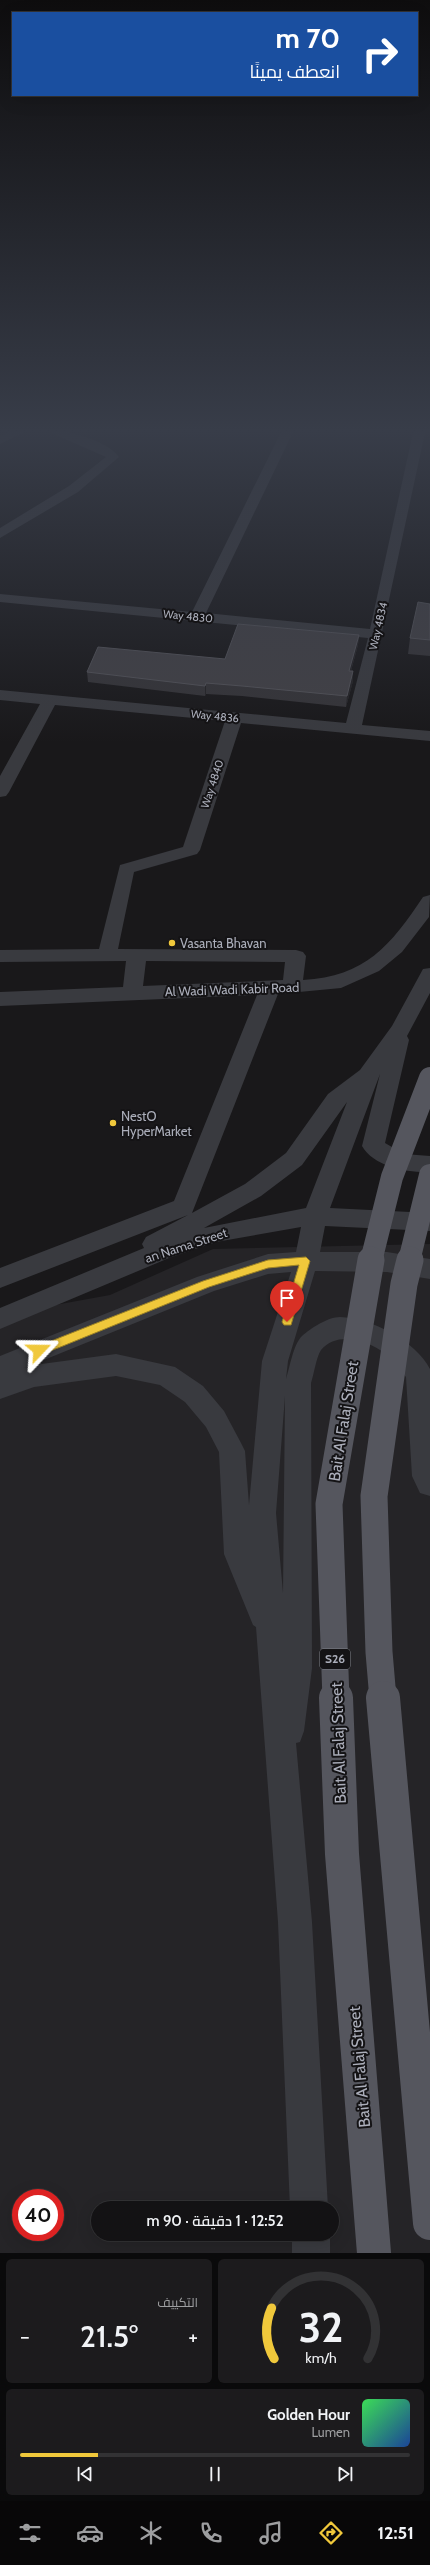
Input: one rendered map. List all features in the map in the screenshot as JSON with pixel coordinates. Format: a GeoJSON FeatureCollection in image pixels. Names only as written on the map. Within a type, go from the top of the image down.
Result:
{"type":"FeatureCollection","features":[{"type":"Feature","properties":{"kind":"main road","name":"Bait Al Falaj Street"},"geometry":{"type":"LineString","coordinates":[[374,2253],[342,1854],[329,1504],[368,1273],[392,1177],[430,1078]]}},
{"type":"Feature","properties":{"kind":"main road"},"geometry":{"type":"LineString","coordinates":[[430,1175],[404,1284],[374,1496],[378,1652],[430,2223]]}},
{"type":"Feature","properties":{"kind":"street"},"geometry":{"type":"LineString","coordinates":[[197,617],[238,533]]}},
{"type":"Feature","properties":{"kind":"street","name":"Way 4834"},"geometry":{"type":"LineString","coordinates":[[353,729],[376,634],[398,533]]}},
{"type":"Feature","properties":{"kind":"street","name":"Way 4830"},"geometry":{"type":"LineString","coordinates":[[0,598],[376,634]]}},
{"type":"Feature","properties":{"kind":"street","name":"Way 4836"},"geometry":{"type":"LineString","coordinates":[[0,695],[430,736]]}},
{"type":"Feature","properties":{"kind":"street"},"geometry":{"type":"LineString","coordinates":[[0,792],[50,700]]}},
{"type":"Feature","properties":{"kind":"street","name":"Way 4840"},"geometry":{"type":"LineString","coordinates":[[107,956],[126,869],[191,850],[234,718]]}},
{"type":"Feature","properties":{"kind":"street","name":"Al Wadi Wadi Kabir Road"},"geometry":{"type":"LineString","coordinates":[[0,999],[292,987],[346,980],[383,960],[417,924],[430,900]]}},
{"type":"Feature","properties":{"kind":"street"},"geometry":{"type":"LineString","coordinates":[[132,994],[137,955]]}},
{"type":"Feature","properties":{"kind":"street"},"geometry":{"type":"LineString","coordinates":[[0,956],[296,956],[292,987]]}},
{"type":"Feature","properties":{"kind":"street"},"geometry":{"type":"LineString","coordinates":[[309,2201],[294,1922],[284,1776],[262,1513],[273,1384],[276,1361],[306,1261],[315,1216],[368,1075],[401,1029],[430,974]]}},
{"type":"Feature","properties":{"kind":"street"},"geometry":{"type":"LineString","coordinates":[[0,1278],[184,1207],[270,988]]}},
{"type":"Feature","properties":{"kind":"street"},"geometry":{"type":"LineString","coordinates":[[401,1029],[373,1146],[385,1156],[417,1165],[430,1164]]}},
{"type":"Feature","properties":{"kind":"street"},"geometry":{"type":"LineString","coordinates":[[101,1275],[184,1226],[253,1190],[294,1158],[336,1099],[368,1075]]}},
{"type":"Feature","properties":{"kind":"street","name":"an Nama Street"},"geometry":{"type":"LineString","coordinates":[[0,1319],[101,1275],[161,1251],[216,1233],[315,1216],[430,1222]]}},
{"type":"Feature","properties":{"kind":"street"},"geometry":{"type":"LineString","coordinates":[[0,1367],[206,1284],[268,1264],[306,1261],[387,1262],[430,1269]]}},
{"type":"Feature","properties":{"kind":"street"},"geometry":{"type":"LineString","coordinates":[[284,1776],[297,1668],[298,1384],[310,1345],[325,1333],[339,1327],[360,1331],[390,1343],[418,1373],[426,1476],[430,1484]]}},
{"type":"Feature","properties":{"kind":"street"},"geometry":{"type":"LineString","coordinates":[[0,1388],[34,1376],[116,1365],[166,1375],[194,1394],[215,1419],[232,1451],[238,1554],[271,1634]]}},
{"type":"Feature","properties":{"kind":"street"},"geometry":{"type":"LineString","coordinates":[[311,2241],[312,2253]]}},
{"type":"Feature","properties":{"kind":"shaded area"},"geometry":{"type":"Polygon","coordinates":[[[430,1244],[430,2253],[0,2253],[0,1315],[110,1295],[213,1249],[430,1244]]]}},
{"type":"Feature","properties":{"kind":"building"},"geometry":{"type":"Polygon","coordinates":[[[418,602],[430,604],[430,640],[410,638],[418,602]]]}},
{"type":"Feature","properties":{"kind":"building"},"geometry":{"type":"Polygon","coordinates":[[[238,624],[359,635],[349,671],[353,671],[347,696],[206,683],[205,686],[87,672],[98,647],[225,659],[238,624]]]}},
{"type":"Feature","properties":{"kind":"place","name":"Vasanta Bhavan"},"geometry":{"type":"Point","coordinates":[172,943]}},
{"type":"Feature","properties":{"kind":"place","name":"NestO HyperMarket"},"geometry":{"type":"Point","coordinates":[113,1123]}},
{"type":"Feature","properties":{"kind":"route"},"geometry":{"type":"LineString","coordinates":[[39,1350],[206,1284],[268,1264],[306,1261],[287,1322]]}}]}
